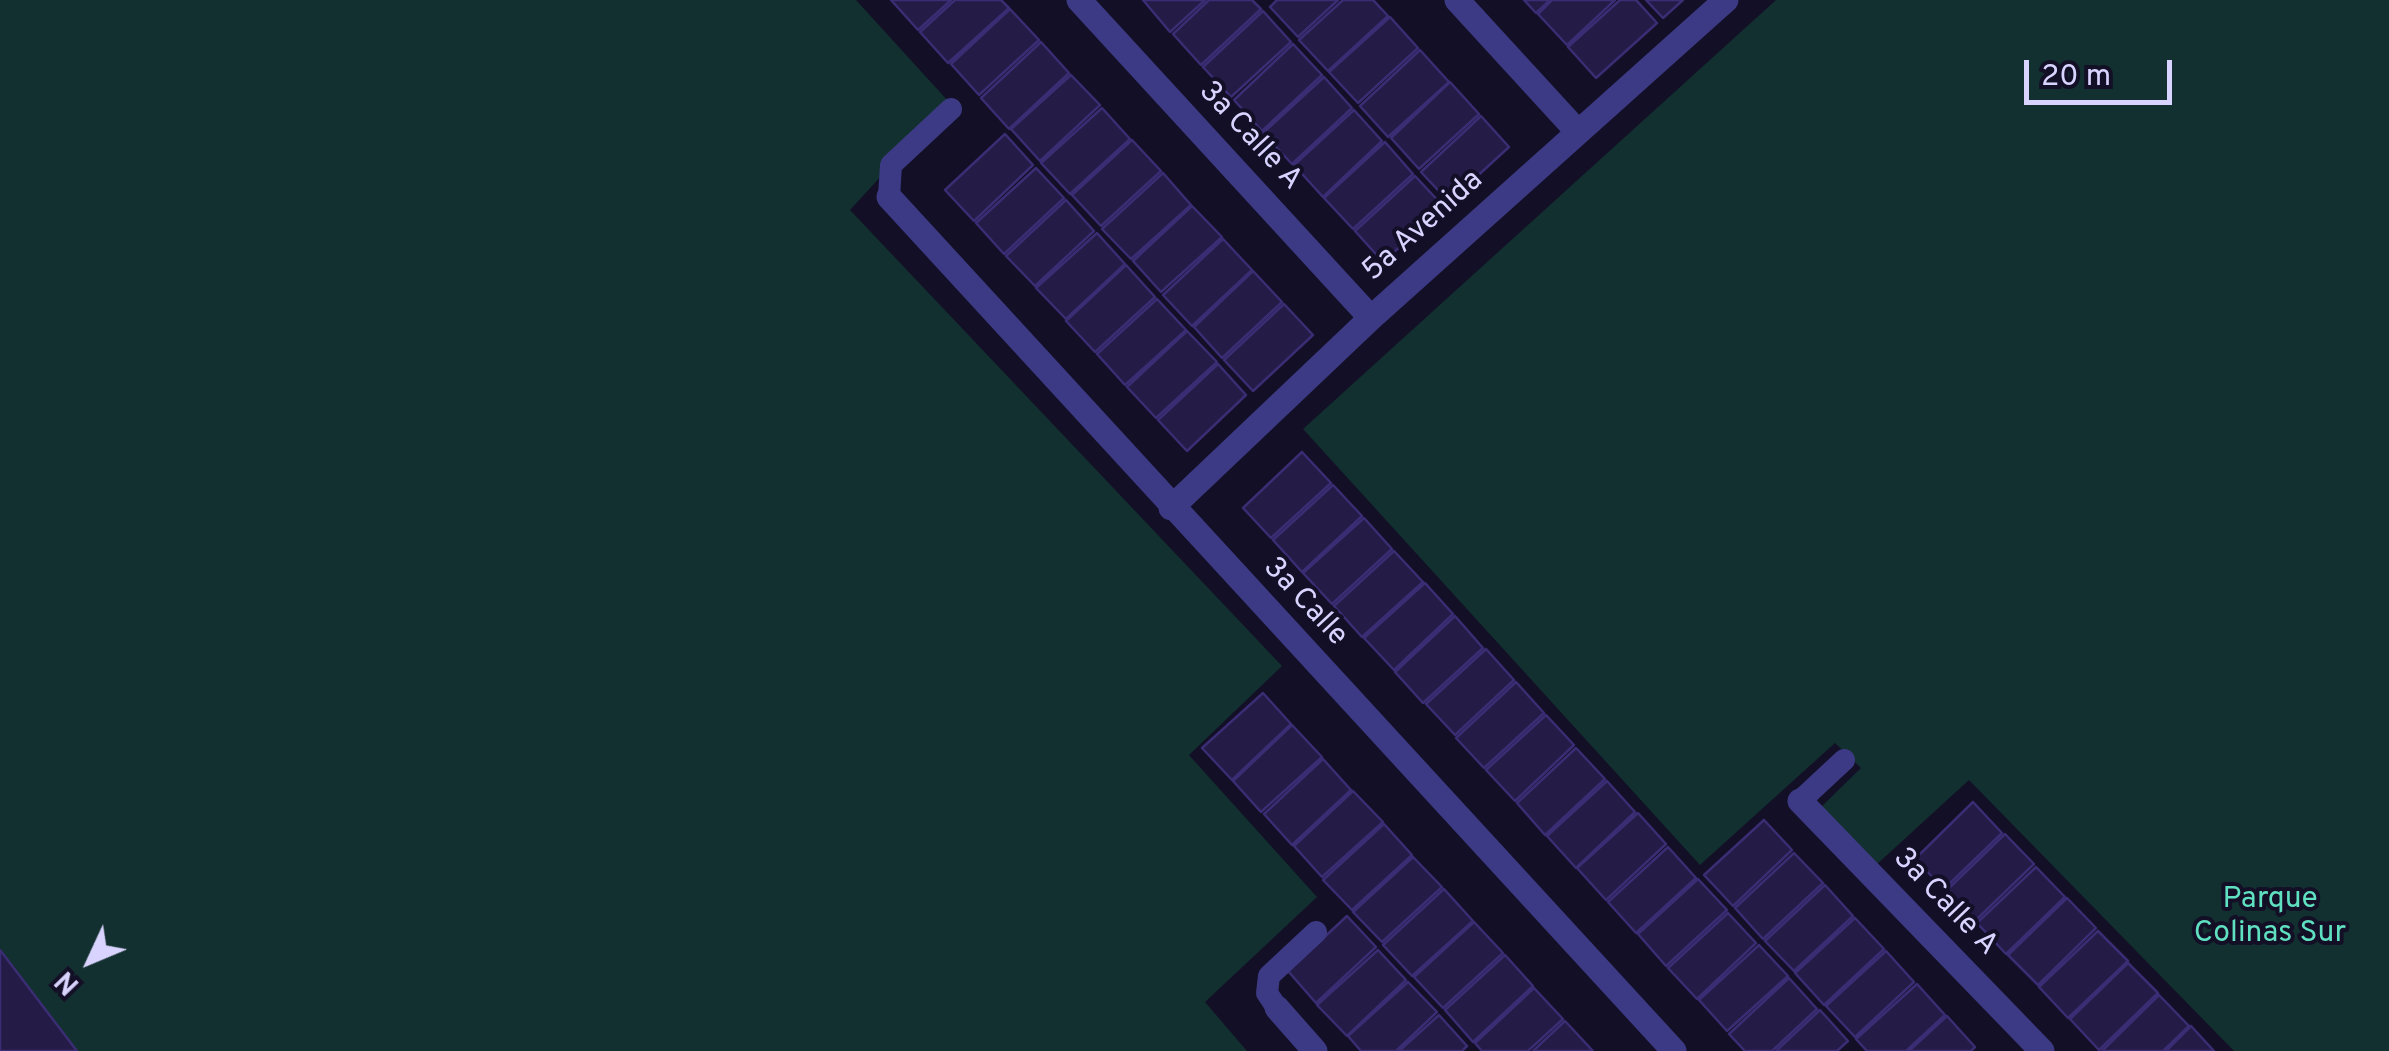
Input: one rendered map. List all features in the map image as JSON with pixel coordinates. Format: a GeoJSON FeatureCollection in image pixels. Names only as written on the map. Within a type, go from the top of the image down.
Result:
{"type":"FeatureCollection","features":[{"type":"Feature","properties":{"kind":"street","name":"3a Calle A"},"geometry":{"type":"LineString","coordinates":[[1079,0],[1371,318]]}},
{"type":"Feature","properties":{"kind":"street"},"geometry":{"type":"LineString","coordinates":[[1458,0],[1578,132]]}},
{"type":"Feature","properties":{"kind":"street","name":"5a Avenida"},"geometry":{"type":"LineString","coordinates":[[1171,508],[1371,318],[1726,0]]}},
{"type":"Feature","properties":{"kind":"street","name":"3a Calle"},"geometry":{"type":"LineString","coordinates":[[889,196],[1171,508],[1674,1051]]}},
{"type":"Feature","properties":{"kind":"street","name":"3a Calle A"},"geometry":{"type":"LineString","coordinates":[[1800,801],[2042,1051]]}},
{"type":"Feature","properties":{"kind":"street"},"geometry":{"type":"LineString","coordinates":[[1277,1008],[1315,1051]]}},
{"type":"Feature","properties":{"kind":"lane"},"geometry":{"type":"LineString","coordinates":[[889,196],[891,165],[952,109]]}},
{"type":"Feature","properties":{"kind":"lane"},"geometry":{"type":"LineString","coordinates":[[1800,801],[1844,760]]}},
{"type":"Feature","properties":{"kind":"lane"},"geometry":{"type":"LineString","coordinates":[[1277,1008],[1266,993],[1269,976],[1316,932]]}},
{"type":"Feature","properties":{"kind":"green space"},"geometry":{"type":"Polygon","coordinates":[[[0,0],[856,0],[949,102],[850,210],[1282,666],[1189,755],[1317,897],[1205,1002],[1247,1051],[0,1051],[0,0]]]}},
{"type":"Feature","properties":{"kind":"green space","name":"Parque Colinas Sur"},"geometry":{"type":"Polygon","coordinates":[[[1776,0],[2389,0],[2389,1051],[2234,1051],[1969,780],[1875,866],[1820,808],[1861,768],[1835,743],[1700,865],[1303,429],[1776,0]]]}},
{"type":"Feature","properties":{"kind":"building"},"geometry":{"type":"Polygon","coordinates":[[[891,0],[951,0],[918,30],[891,0]]]}},
{"type":"Feature","properties":{"kind":"building"},"geometry":{"type":"Polygon","coordinates":[[[955,0],[1001,0],[1009,8],[948,63],[920,32],[955,0]]]}},
{"type":"Feature","properties":{"kind":"building"},"geometry":{"type":"Polygon","coordinates":[[[1143,0],[1205,0],[1170,32],[1143,0]]]}},
{"type":"Feature","properties":{"kind":"building"},"geometry":{"type":"Polygon","coordinates":[[[1209,0],[1252,0],[1261,9],[1201,65],[1173,34],[1209,0]]]}},
{"type":"Feature","properties":{"kind":"building"},"geometry":{"type":"Polygon","coordinates":[[[1277,0],[1338,0],[1298,37],[1270,7],[1277,0]]]}},
{"type":"Feature","properties":{"kind":"building"},"geometry":{"type":"Polygon","coordinates":[[[1343,0],[1373,0],[1388,16],[1328,71],[1299,40],[1343,0]]]}},
{"type":"Feature","properties":{"kind":"building"},"geometry":{"type":"Polygon","coordinates":[[[1524,0],[1550,0],[1536,13],[1524,0]]]}},
{"type":"Feature","properties":{"kind":"building"},"geometry":{"type":"Polygon","coordinates":[[[1552,0],[1615,0],[1567,45],[1538,14],[1552,0]]]}},
{"type":"Feature","properties":{"kind":"building"},"geometry":{"type":"Polygon","coordinates":[[[1620,0],[1636,0],[1657,23],[1596,78],[1568,47],[1620,0]]]}},
{"type":"Feature","properties":{"kind":"building"},"geometry":{"type":"Polygon","coordinates":[[[1646,0],[1683,0],[1663,18],[1646,0]]]}},
{"type":"Feature","properties":{"kind":"building"},"geometry":{"type":"Polygon","coordinates":[[[1010,9],[1039,40],[979,95],[951,64],[1010,9]]]}},
{"type":"Feature","properties":{"kind":"building"},"geometry":{"type":"Polygon","coordinates":[[[1263,11],[1291,42],[1231,97],[1203,67],[1263,11]]]}},
{"type":"Feature","properties":{"kind":"building"},"geometry":{"type":"Polygon","coordinates":[[[1390,17],[1418,48],[1358,103],[1329,72],[1390,17]]]}},
{"type":"Feature","properties":{"kind":"building"},"geometry":{"type":"Polygon","coordinates":[[[1041,42],[1069,73],[1009,129],[981,98],[1041,42]]]}},
{"type":"Feature","properties":{"kind":"building"},"geometry":{"type":"Polygon","coordinates":[[[1293,44],[1322,75],[1262,131],[1234,100],[1293,44]]]}},
{"type":"Feature","properties":{"kind":"building"},"geometry":{"type":"Polygon","coordinates":[[[1420,50],[1449,82],[1388,137],[1360,106],[1420,50]]]}},
{"type":"Feature","properties":{"kind":"building"},"geometry":{"type":"Polygon","coordinates":[[[1071,75],[1100,105],[1040,161],[1011,129],[1071,75]]]}},
{"type":"Feature","properties":{"kind":"building"},"geometry":{"type":"Polygon","coordinates":[[[1324,77],[1352,108],[1292,164],[1263,133],[1324,77]]]}},
{"type":"Feature","properties":{"kind":"building"},"geometry":{"type":"Polygon","coordinates":[[[1450,82],[1479,114],[1419,169],[1391,138],[1450,82]]]}},
{"type":"Feature","properties":{"kind":"building"},"geometry":{"type":"Polygon","coordinates":[[[1102,108],[1130,139],[1070,194],[1041,163],[1102,108]]]}},
{"type":"Feature","properties":{"kind":"building"},"geometry":{"type":"Polygon","coordinates":[[[1354,110],[1382,141],[1323,197],[1294,165],[1354,110]]]}},
{"type":"Feature","properties":{"kind":"building"},"geometry":{"type":"Polygon","coordinates":[[[1481,116],[1509,147],[1449,202],[1421,172],[1481,116]]]}},
{"type":"Feature","properties":{"kind":"building"},"geometry":{"type":"Polygon","coordinates":[[[1005,134],[1033,165],[974,221],[945,190],[1005,134]]]}},
{"type":"Feature","properties":{"kind":"building"},"geometry":{"type":"Polygon","coordinates":[[[1132,140],[1161,171],[1101,226],[1072,195],[1132,140]]]}},
{"type":"Feature","properties":{"kind":"building"},"geometry":{"type":"Polygon","coordinates":[[[1385,142],[1413,174],[1353,229],[1324,198],[1385,142]]]}},
{"type":"Feature","properties":{"kind":"building"},"geometry":{"type":"Polygon","coordinates":[[[1036,168],[1064,198],[1004,254],[976,223],[1036,168]]]}},
{"type":"Feature","properties":{"kind":"building"},"geometry":{"type":"Polygon","coordinates":[[[1163,173],[1191,205],[1131,259],[1102,229],[1163,173]]]}},
{"type":"Feature","properties":{"kind":"building"},"geometry":{"type":"Polygon","coordinates":[[[1415,176],[1444,207],[1383,262],[1355,231],[1415,176]]]}},
{"type":"Feature","properties":{"kind":"building"},"geometry":{"type":"Polygon","coordinates":[[[1066,200],[1094,231],[1035,286],[1006,256],[1066,200]]]}},
{"type":"Feature","properties":{"kind":"building"},"geometry":{"type":"Polygon","coordinates":[[[1192,206],[1222,237],[1161,292],[1133,261],[1192,206]]]}},
{"type":"Feature","properties":{"kind":"building"},"geometry":{"type":"Polygon","coordinates":[[[1097,233],[1125,264],[1066,319],[1036,288],[1097,233]]]}},
{"type":"Feature","properties":{"kind":"building"},"geometry":{"type":"Polygon","coordinates":[[[1223,239],[1252,270],[1192,326],[1163,295],[1223,239]]]}},
{"type":"Feature","properties":{"kind":"building"},"geometry":{"type":"Polygon","coordinates":[[[1126,265],[1155,297],[1095,352],[1066,321],[1126,265]]]}},
{"type":"Feature","properties":{"kind":"building"},"geometry":{"type":"Polygon","coordinates":[[[1253,271],[1282,302],[1222,358],[1194,327],[1253,271]]]}},
{"type":"Feature","properties":{"kind":"building"},"geometry":{"type":"Polygon","coordinates":[[[1157,299],[1186,330],[1125,385],[1097,354],[1157,299]]]}},
{"type":"Feature","properties":{"kind":"building"},"geometry":{"type":"Polygon","coordinates":[[[1284,304],[1313,335],[1253,391],[1224,360],[1284,304]]]}},
{"type":"Feature","properties":{"kind":"building"},"geometry":{"type":"Polygon","coordinates":[[[1187,331],[1217,362],[1156,418],[1127,387],[1187,331]]]}},
{"type":"Feature","properties":{"kind":"building"},"geometry":{"type":"Polygon","coordinates":[[[1218,364],[1246,395],[1187,451],[1158,420],[1218,364]]]}},
{"type":"Feature","properties":{"kind":"building"},"geometry":{"type":"Polygon","coordinates":[[[1302,452],[1331,483],[1271,538],[1243,508],[1302,452]]]}},
{"type":"Feature","properties":{"kind":"building"},"geometry":{"type":"Polygon","coordinates":[[[1333,485],[1362,516],[1302,572],[1273,540],[1333,485]]]}},
{"type":"Feature","properties":{"kind":"building"},"geometry":{"type":"Polygon","coordinates":[[[1364,518],[1392,549],[1332,604],[1303,573],[1364,518]]]}},
{"type":"Feature","properties":{"kind":"building"},"geometry":{"type":"Polygon","coordinates":[[[1394,551],[1423,582],[1362,637],[1334,606],[1394,551]]]}},
{"type":"Feature","properties":{"kind":"building"},"geometry":{"type":"Polygon","coordinates":[[[1425,583],[1453,614],[1394,670],[1364,638],[1425,583]]]}},
{"type":"Feature","properties":{"kind":"building"},"geometry":{"type":"Polygon","coordinates":[[[1455,616],[1483,648],[1423,703],[1395,672],[1455,616]]]}},
{"type":"Feature","properties":{"kind":"building"},"geometry":{"type":"Polygon","coordinates":[[[1486,649],[1514,680],[1455,735],[1426,704],[1486,649]]]}},
{"type":"Feature","properties":{"kind":"building"},"geometry":{"type":"Polygon","coordinates":[[[1516,682],[1544,713],[1484,768],[1456,738],[1516,682]]]}},
{"type":"Feature","properties":{"kind":"building"},"geometry":{"type":"Polygon","coordinates":[[[1263,693],[1291,724],[1232,780],[1202,748],[1263,693]]]}},
{"type":"Feature","properties":{"kind":"building"},"geometry":{"type":"Polygon","coordinates":[[[1546,715],[1574,745],[1515,801],[1486,770],[1546,715]]]}},
{"type":"Feature","properties":{"kind":"building"},"geometry":{"type":"Polygon","coordinates":[[[1292,725],[1322,757],[1261,812],[1233,781],[1292,725]]]}},
{"type":"Feature","properties":{"kind":"building"},"geometry":{"type":"Polygon","coordinates":[[[1576,748],[1605,779],[1545,835],[1517,803],[1576,748]]]}},
{"type":"Feature","properties":{"kind":"building"},"geometry":{"type":"Polygon","coordinates":[[[1323,759],[1351,790],[1292,845],[1264,814],[1323,759]]]}},
{"type":"Feature","properties":{"kind":"building"},"geometry":{"type":"Polygon","coordinates":[[[1607,781],[1635,812],[1576,868],[1547,836],[1607,781]]]}},
{"type":"Feature","properties":{"kind":"building"},"geometry":{"type":"Polygon","coordinates":[[[1353,791],[1383,822],[1322,877],[1294,846],[1353,791]]]}},
{"type":"Feature","properties":{"kind":"building"},"geometry":{"type":"Polygon","coordinates":[[[1973,802],[2002,833],[1944,889],[1915,859],[1973,802]]]}},
{"type":"Feature","properties":{"kind":"building"},"geometry":{"type":"Polygon","coordinates":[[[1638,813],[1666,844],[1606,900],[1577,868],[1638,813]]]}},
{"type":"Feature","properties":{"kind":"building"},"geometry":{"type":"Polygon","coordinates":[[[1764,820],[1792,850],[1733,906],[1704,875],[1764,820]]]}},
{"type":"Feature","properties":{"kind":"building"},"geometry":{"type":"Polygon","coordinates":[[[1384,824],[1412,855],[1352,910],[1323,880],[1384,824]]]}},
{"type":"Feature","properties":{"kind":"building"},"geometry":{"type":"Polygon","coordinates":[[[2005,834],[2034,864],[1975,921],[1946,891],[2005,834]]]}},
{"type":"Feature","properties":{"kind":"building"},"geometry":{"type":"Polygon","coordinates":[[[1668,847],[1696,878],[1636,933],[1608,902],[1668,847]]]}},
{"type":"Feature","properties":{"kind":"building"},"geometry":{"type":"Polygon","coordinates":[[[1794,853],[1823,883],[1763,939],[1735,908],[1794,853]]]}},
{"type":"Feature","properties":{"kind":"building"},"geometry":{"type":"Polygon","coordinates":[[[1413,857],[1442,887],[1382,942],[1353,912],[1413,857]]]}},
{"type":"Feature","properties":{"kind":"building"},"geometry":{"type":"Polygon","coordinates":[[[2036,867],[2065,897],[2006,954],[1977,923],[2036,867]]]}},
{"type":"Feature","properties":{"kind":"building"},"geometry":{"type":"Polygon","coordinates":[[[1698,879],[1727,910],[1666,966],[1638,934],[1698,879]]]}},
{"type":"Feature","properties":{"kind":"building"},"geometry":{"type":"Polygon","coordinates":[[[1825,885],[1853,916],[1794,971],[1765,941],[1825,885]]]}},
{"type":"Feature","properties":{"kind":"building"},"geometry":{"type":"Polygon","coordinates":[[[1444,889],[1473,921],[1412,976],[1383,945],[1444,889]]]}},
{"type":"Feature","properties":{"kind":"building"},"geometry":{"type":"Polygon","coordinates":[[[2067,898],[2096,928],[2038,985],[2008,955],[2067,898]]]}},
{"type":"Feature","properties":{"kind":"building"},"geometry":{"type":"Polygon","coordinates":[[[1728,913],[1756,943],[1697,999],[1668,968],[1728,913]]]}},
{"type":"Feature","properties":{"kind":"building"},"geometry":{"type":"Polygon","coordinates":[[[1347,916],[1376,947],[1316,1003],[1288,971],[1347,916]]]}},
{"type":"Feature","properties":{"kind":"building"},"geometry":{"type":"Polygon","coordinates":[[[1855,918],[1884,949],[1824,1005],[1795,973],[1855,918]]]}},
{"type":"Feature","properties":{"kind":"building"},"geometry":{"type":"Polygon","coordinates":[[[1474,922],[1503,953],[1443,1008],[1414,977],[1474,922]]]}},
{"type":"Feature","properties":{"kind":"building"},"geometry":{"type":"Polygon","coordinates":[[[2098,931],[2128,961],[2068,1018],[2039,987],[2098,931]]]}},
{"type":"Feature","properties":{"kind":"building"},"geometry":{"type":"Polygon","coordinates":[[[1759,945],[1788,976],[1727,1031],[1699,1000],[1759,945]]]}},
{"type":"Feature","properties":{"kind":"building"},"geometry":{"type":"Polygon","coordinates":[[[0,950],[77,1051],[0,1051],[0,950]]]}},
{"type":"Feature","properties":{"kind":"building"},"geometry":{"type":"Polygon","coordinates":[[[1378,950],[1406,980],[1347,1036],[1317,1005],[1378,950]]]}},
{"type":"Feature","properties":{"kind":"building"},"geometry":{"type":"Polygon","coordinates":[[[1886,951],[1914,982],[1855,1037],[1826,1006],[1886,951]]]}},
{"type":"Feature","properties":{"kind":"building"},"geometry":{"type":"Polygon","coordinates":[[[1505,955],[1533,986],[1473,1042],[1445,1010],[1505,955]]]}},
{"type":"Feature","properties":{"kind":"building"},"geometry":{"type":"Polygon","coordinates":[[[2128,963],[2158,993],[2099,1050],[2070,1019],[2128,963]]]}},
{"type":"Feature","properties":{"kind":"building"},"geometry":{"type":"Polygon","coordinates":[[[1789,978],[1817,1009],[1772,1051],[1745,1051],[1729,1034],[1789,978]]]}},
{"type":"Feature","properties":{"kind":"building"},"geometry":{"type":"Polygon","coordinates":[[[1408,982],[1437,1012],[1396,1051],[1361,1051],[1348,1036],[1408,982]]]}},
{"type":"Feature","properties":{"kind":"building"},"geometry":{"type":"Polygon","coordinates":[[[1917,984],[1945,1015],[1906,1051],[1867,1051],[1856,1039],[1917,984]]]}},
{"type":"Feature","properties":{"kind":"building"},"geometry":{"type":"Polygon","coordinates":[[[1534,988],[1563,1019],[1528,1051],[1482,1051],[1475,1043],[1534,988]]]}},
{"type":"Feature","properties":{"kind":"building"},"geometry":{"type":"Polygon","coordinates":[[[2159,995],[2189,1026],[2163,1051],[2102,1051],[2159,995]]]}},
{"type":"Feature","properties":{"kind":"building"},"geometry":{"type":"Polygon","coordinates":[[[1820,1010],[1848,1041],[1837,1051],[1776,1051],[1820,1010]]]}},
{"type":"Feature","properties":{"kind":"building"},"geometry":{"type":"Polygon","coordinates":[[[1439,1015],[1467,1046],[1462,1051],[1399,1051],[1439,1015]]]}},
{"type":"Feature","properties":{"kind":"building"},"geometry":{"type":"Polygon","coordinates":[[[1947,1016],[1975,1047],[1971,1051],[1909,1051],[1947,1016]]]}},
{"type":"Feature","properties":{"kind":"building"},"geometry":{"type":"Polygon","coordinates":[[[1565,1021],[1593,1051],[1533,1051],[1565,1021]]]}},
{"type":"Feature","properties":{"kind":"building"},"geometry":{"type":"Polygon","coordinates":[[[2191,1026],[2214,1051],[2166,1051],[2191,1026]]]}}]}
